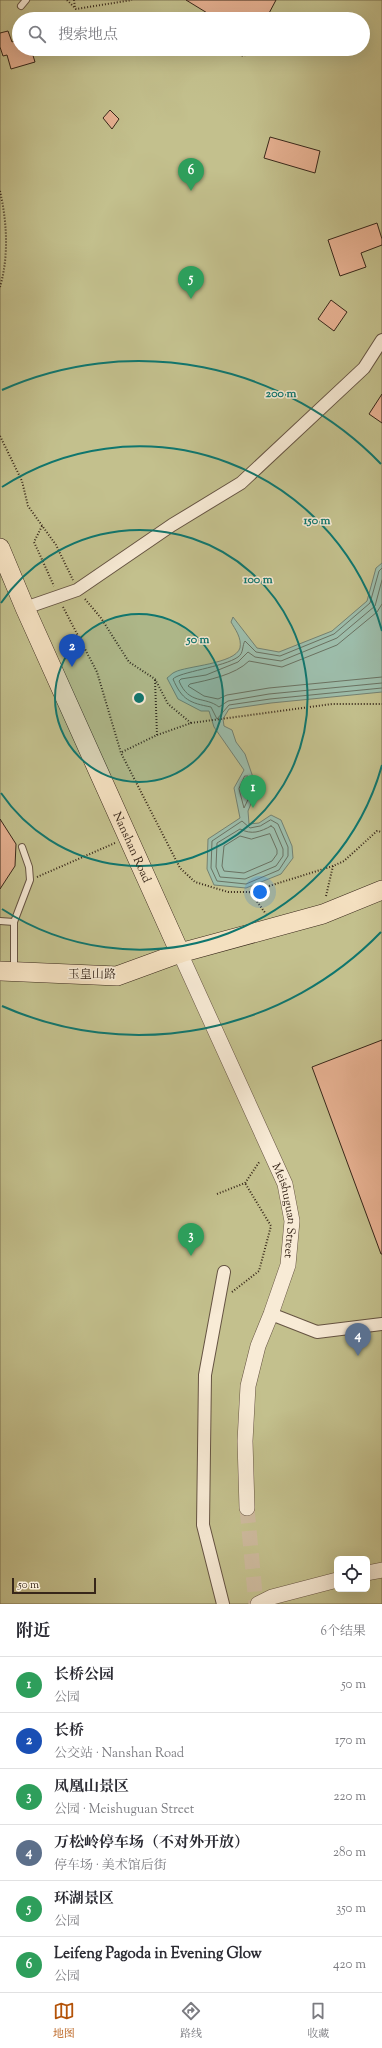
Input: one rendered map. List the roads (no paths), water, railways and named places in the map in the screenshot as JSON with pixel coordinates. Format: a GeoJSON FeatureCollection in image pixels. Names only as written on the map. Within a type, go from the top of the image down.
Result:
{"type":"FeatureCollection","features":[{"type":"Feature","properties":{"kind":"main road","name":"Nanshan Road"},"geometry":{"type":"LineString","coordinates":[[0,548],[4,568],[25,608],[180,953]]}},
{"type":"Feature","properties":{"kind":"main road"},"geometry":{"type":"LineString","coordinates":[[180,953],[323,914],[382,890]]}},
{"type":"Feature","properties":{"kind":"main road","name":"玉皇山路"},"geometry":{"type":"LineString","coordinates":[[7,972],[117,976],[180,953]]}},
{"type":"Feature","properties":{"kind":"street"},"geometry":{"type":"LineString","coordinates":[[25,608],[78,590],[172,524],[241,483],[364,368],[382,340]]}},
{"type":"Feature","properties":{"kind":"street","name":"Meishuguan Street"},"geometry":{"type":"LineString","coordinates":[[180,953],[270,1147],[285,1184],[292,1222],[288,1265],[258,1346],[248,1386],[245,1441],[247,1508]]}},
{"type":"Feature","properties":{"kind":"street"},"geometry":{"type":"LineString","coordinates":[[223,1604],[203,1525],[205,1376],[224,1272]]}},
{"type":"Feature","properties":{"kind":"street"},"geometry":{"type":"LineString","coordinates":[[271,1314],[317,1332],[382,1324]]}},
{"type":"Feature","properties":{"kind":"street"},"geometry":{"type":"LineString","coordinates":[[370,1572],[382,1570]]}},
{"type":"Feature","properties":{"kind":"street"},"geometry":{"type":"LineString","coordinates":[[258,1604],[272,1596],[334,1581]]}},
{"type":"Feature","properties":{"kind":"lane"},"geometry":{"type":"LineString","coordinates":[[21,6],[26,0]]}},
{"type":"Feature","properties":{"kind":"lane"},"geometry":{"type":"LineString","coordinates":[[7,972],[14,922],[30,880],[29,867],[22,848]]}},
{"type":"Feature","properties":{"kind":"lane"},"geometry":{"type":"LineString","coordinates":[[0,922],[14,922]]}},
{"type":"Feature","properties":{"kind":"water"},"geometry":{"type":"Polygon","coordinates":[[[382,563],[382,692],[271,703],[229,709],[223,719],[224,726],[232,730],[236,742],[245,754],[257,789],[248,811],[249,824],[259,823],[271,815],[281,820],[292,846],[293,858],[281,874],[246,888],[214,885],[207,869],[208,839],[240,818],[234,788],[244,770],[214,727],[209,711],[201,711],[178,699],[167,678],[174,672],[220,661],[229,658],[236,653],[240,648],[240,641],[231,622],[233,617],[257,648],[279,652],[332,631],[367,601],[376,568],[382,563]]]}},
{"type":"Feature","properties":{"kind":"tunnel"},"geometry":{"type":"LineString","coordinates":[[247,1508],[256,1604]]}},
{"type":"Feature","properties":{"kind":"place","name":"Leifeng Pagoda in Evening Glow"},"geometry":{"type":"Point","coordinates":[191,191]}},
{"type":"Feature","properties":{"kind":"place","name":"环湖景区"},"geometry":{"type":"Point","coordinates":[191,299]}},
{"type":"Feature","properties":{"kind":"place","name":"长桥"},"geometry":{"type":"Point","coordinates":[72,667]}},
{"type":"Feature","properties":{"kind":"place","name":"长桥公园"},"geometry":{"type":"Point","coordinates":[253,808]}},
{"type":"Feature","properties":{"kind":"place","name":"凤凰山景区"},"geometry":{"type":"Point","coordinates":[191,1256]}},
{"type":"Feature","properties":{"kind":"place","name":"万松岭停车场（不对外开放）"},"geometry":{"type":"Point","coordinates":[358,1356]}}]}
